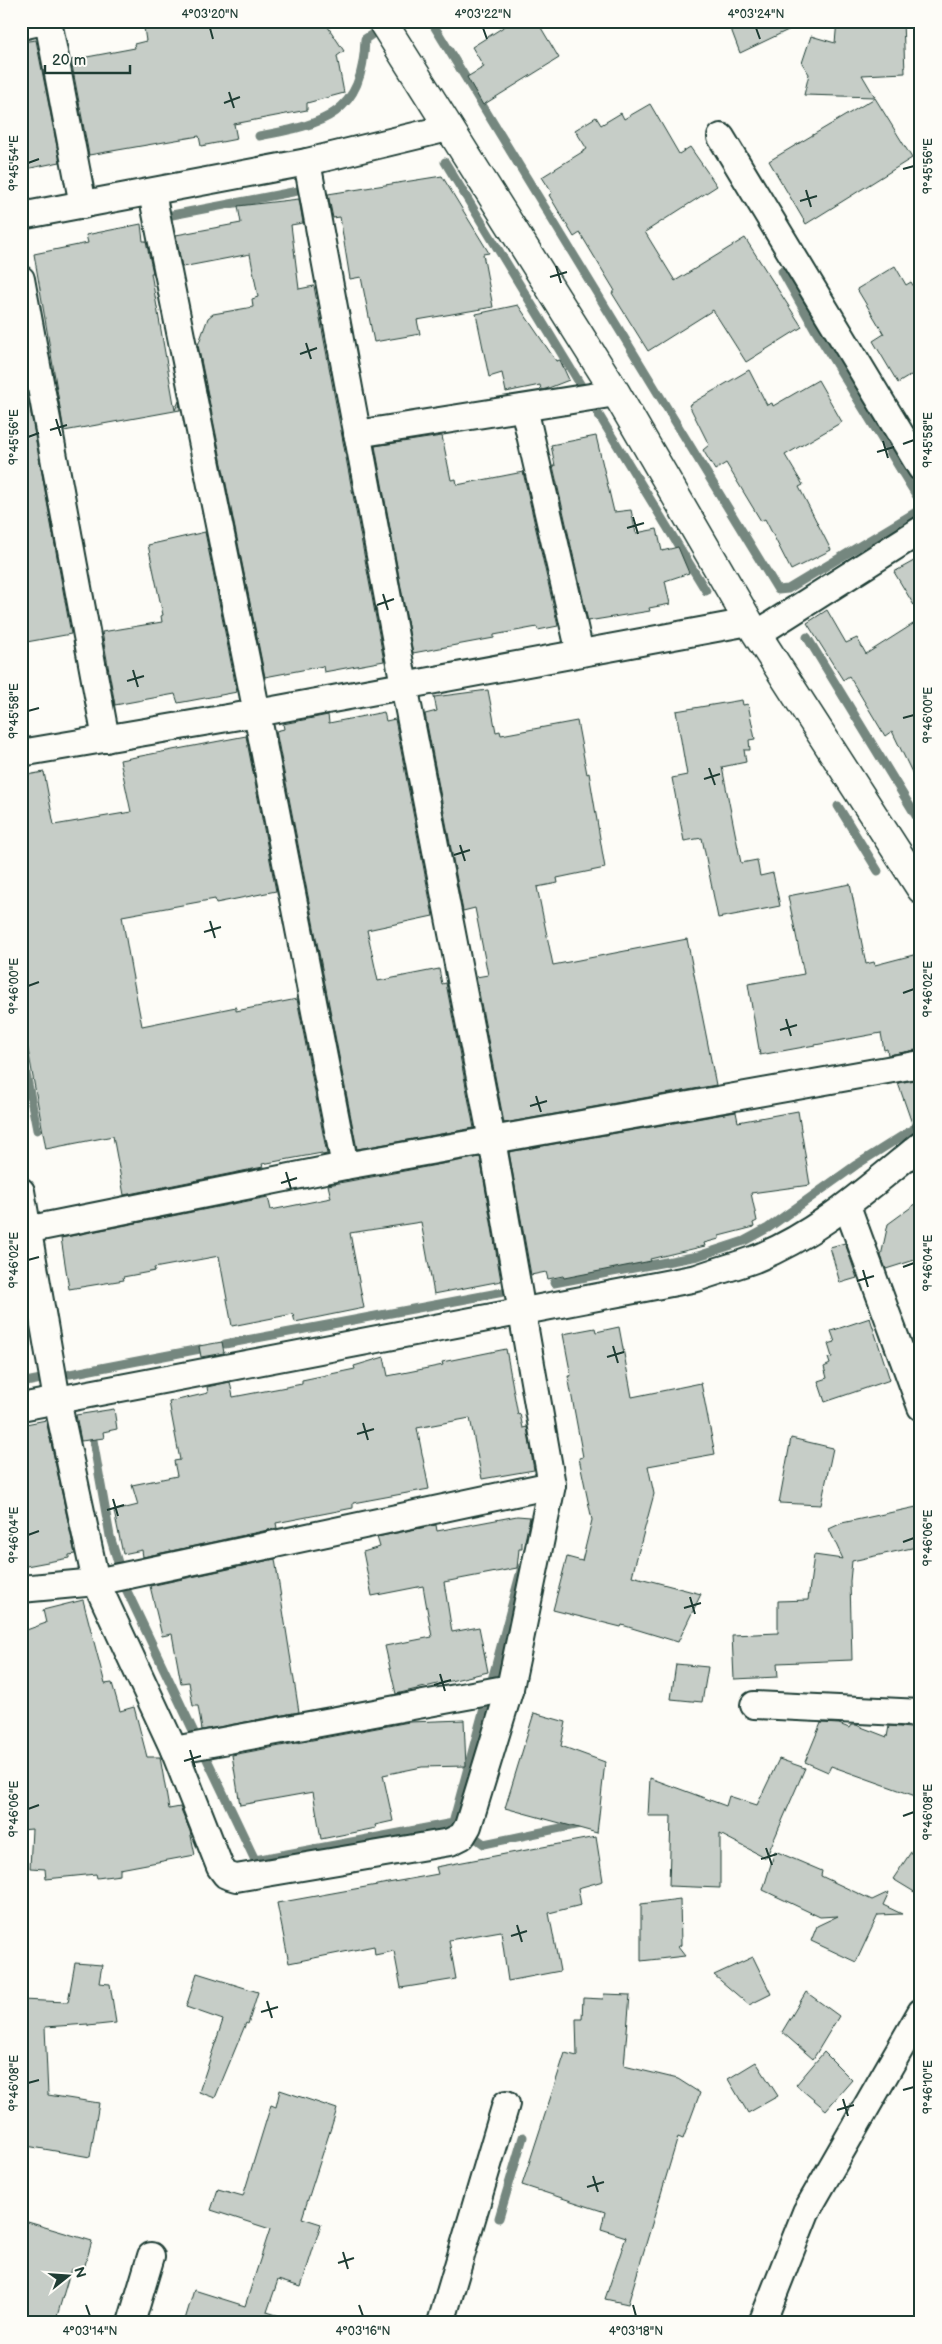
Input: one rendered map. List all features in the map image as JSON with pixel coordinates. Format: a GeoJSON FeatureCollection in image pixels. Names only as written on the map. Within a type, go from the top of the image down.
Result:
{"type":"FeatureCollection","features":[{"type":"Feature","properties":{"kind":"main road"},"geometry":{"type":"LineString","coordinates":[[382,21],[616,393],[753,628],[921,889]]}},
{"type":"Feature","properties":{"kind":"street"},"geometry":{"type":"LineString","coordinates":[[21,26],[46,21],[83,205]]}},
{"type":"Feature","properties":{"kind":"street"},"geometry":{"type":"LineString","coordinates":[[21,216],[152,193],[307,162],[448,128]]}},
{"type":"Feature","properties":{"kind":"street"},"geometry":{"type":"LineString","coordinates":[[721,137],[921,468]]}},
{"type":"Feature","properties":{"kind":"street"},"geometry":{"type":"LineString","coordinates":[[21,1191],[25,1230],[57,1400],[96,1582],[174,1750],[220,1867],[226,1875],[236,1878],[450,1842],[462,1836],[468,1826],[510,1688],[552,1485],[492,1140],[404,685],[307,162]]}},
{"type":"Feature","properties":{"kind":"street"},"geometry":{"type":"LineString","coordinates":[[152,193],[257,713],[345,1166]]}},
{"type":"Feature","properties":{"kind":"street"},"geometry":{"type":"LineString","coordinates":[[21,279],[106,739]]}},
{"type":"Feature","properties":{"kind":"street"},"geometry":{"type":"LineString","coordinates":[[357,434],[616,393]]}},
{"type":"Feature","properties":{"kind":"street"},"geometry":{"type":"LineString","coordinates":[[524,408],[580,653]]}},
{"type":"Feature","properties":{"kind":"street"},"geometry":{"type":"LineString","coordinates":[[21,753],[257,713],[580,653],[753,628],[921,530]]}},
{"type":"Feature","properties":{"kind":"street"},"geometry":{"type":"LineString","coordinates":[[25,1230],[345,1166],[921,1064]]}},
{"type":"Feature","properties":{"kind":"street"},"geometry":{"type":"LineString","coordinates":[[21,1407],[697,1278],[756,1258],[805,1233],[847,1206],[921,1145]]}},
{"type":"Feature","properties":{"kind":"street"},"geometry":{"type":"LineString","coordinates":[[847,1206],[921,1407]]}},
{"type":"Feature","properties":{"kind":"street"},"geometry":{"type":"LineString","coordinates":[[21,1589],[96,1582],[552,1485]]}},
{"type":"Feature","properties":{"kind":"street"},"geometry":{"type":"LineString","coordinates":[[174,1750],[510,1688]]}},
{"type":"Feature","properties":{"kind":"street"},"geometry":{"type":"LineString","coordinates":[[754,1705],[921,1713]]}},
{"type":"Feature","properties":{"kind":"street"},"geometry":{"type":"LineString","coordinates":[[762,2323],[806,2212],[921,2012]]}},
{"type":"Feature","properties":{"kind":"street"},"geometry":{"type":"LineString","coordinates":[[440,2323],[506,2104]]}},
{"type":"Feature","properties":{"kind":"street"},"geometry":{"type":"LineString","coordinates":[[131,2323],[151,2256]]}},
{"type":"Feature","properties":{"kind":"building"},"geometry":{"type":"Polygon","coordinates":[[[143,21],[324,21],[344,51],[337,56],[344,93],[307,103],[307,110],[234,124],[237,139],[201,146],[199,136],[89,155],[71,60],[135,48],[134,44],[146,41],[143,21]]]}},
{"type":"Feature","properties":{"kind":"building"},"geometry":{"type":"Polygon","coordinates":[[[513,21],[537,21],[559,58],[483,105],[467,77],[484,67],[472,47],[513,21]]]}},
{"type":"Feature","properties":{"kind":"building"},"geometry":{"type":"Polygon","coordinates":[[[728,21],[807,21],[740,53],[728,21]]]}},
{"type":"Feature","properties":{"kind":"building"},"geometry":{"type":"Polygon","coordinates":[[[837,21],[903,21],[905,73],[862,75],[875,97],[804,95],[809,74],[802,63],[811,36],[835,43],[837,21]]]}},
{"type":"Feature","properties":{"kind":"building"},"geometry":{"type":"Polygon","coordinates":[[[36,40],[60,162],[21,170],[21,42],[36,40]]]}},
{"type":"Feature","properties":{"kind":"building"},"geometry":{"type":"Polygon","coordinates":[[[875,98],[912,158],[806,224],[769,161],[875,98]]]}},
{"type":"Feature","properties":{"kind":"building"},"geometry":{"type":"Polygon","coordinates":[[[650,104],[679,154],[690,147],[717,186],[645,232],[675,281],[745,238],[802,327],[746,362],[713,310],[648,351],[612,293],[615,291],[580,233],[574,237],[549,195],[552,193],[542,177],[587,149],[575,130],[596,117],[601,125],[621,113],[624,119],[650,104]]]}},
{"type":"Feature","properties":{"kind":"building"},"geometry":{"type":"Polygon","coordinates":[[[442,176],[489,253],[483,254],[493,307],[417,320],[420,334],[374,342],[361,277],[350,279],[340,217],[333,218],[328,194],[442,176]]]}},
{"type":"Feature","properties":{"kind":"building"},"geometry":{"type":"Polygon","coordinates":[[[299,199],[303,223],[291,225],[299,289],[314,286],[384,661],[324,672],[323,666],[265,677],[198,345],[208,318],[213,314],[253,307],[252,299],[258,297],[250,254],[182,267],[176,235],[241,223],[238,206],[299,199]]]}},
{"type":"Feature","properties":{"kind":"building"},"geometry":{"type":"Polygon","coordinates":[[[141,224],[143,241],[146,241],[153,273],[151,273],[175,410],[179,401],[180,410],[64,431],[34,254],[88,243],[86,235],[141,224]]]}},
{"type":"Feature","properties":{"kind":"building"},"geometry":{"type":"Polygon","coordinates":[[[895,266],[906,285],[911,282],[921,298],[921,369],[898,383],[873,341],[884,334],[857,289],[895,266]]]}},
{"type":"Feature","properties":{"kind":"building"},"geometry":{"type":"Polygon","coordinates":[[[518,305],[556,361],[560,360],[569,380],[541,390],[540,385],[506,392],[502,373],[489,377],[476,314],[518,305]]]}},
{"type":"Feature","properties":{"kind":"building"},"geometry":{"type":"Polygon","coordinates":[[[749,370],[767,405],[772,403],[773,406],[818,380],[842,422],[785,455],[803,485],[799,487],[831,550],[791,570],[765,519],[761,521],[726,463],[715,470],[703,450],[709,445],[689,405],[749,370]]]}},
{"type":"Feature","properties":{"kind":"building"},"geometry":{"type":"Polygon","coordinates":[[[28,397],[71,634],[21,643],[21,398],[28,397]]]}},
{"type":"Feature","properties":{"kind":"building"},"geometry":{"type":"Polygon","coordinates":[[[442,436],[451,480],[456,479],[457,485],[523,472],[558,626],[538,630],[537,627],[494,635],[494,638],[413,653],[375,446],[442,436]]]}},
{"type":"Feature","properties":{"kind":"building"},"geometry":{"type":"Polygon","coordinates":[[[596,436],[614,512],[631,510],[636,533],[657,529],[662,551],[678,547],[689,573],[665,581],[670,604],[649,608],[650,611],[588,621],[553,466],[555,466],[551,445],[596,436]]]}},
{"type":"Feature","properties":{"kind":"building"},"geometry":{"type":"Polygon","coordinates":[[[205,532],[237,692],[178,703],[175,694],[115,705],[102,632],[162,622],[161,616],[163,615],[148,545],[205,532]]]}},
{"type":"Feature","properties":{"kind":"building"},"geometry":{"type":"Polygon","coordinates":[[[921,557],[921,617],[894,572],[921,557]]]}},
{"type":"Feature","properties":{"kind":"building"},"geometry":{"type":"Polygon","coordinates":[[[827,610],[846,643],[857,638],[866,654],[921,619],[921,791],[892,731],[885,736],[849,676],[843,680],[807,623],[827,610]]]}},
{"type":"Feature","properties":{"kind":"building"},"geometry":{"type":"Polygon","coordinates":[[[488,690],[496,732],[500,731],[501,735],[577,721],[587,774],[589,773],[605,868],[557,878],[558,883],[537,887],[553,965],[687,939],[716,1085],[504,1123],[476,977],[488,975],[475,908],[463,911],[425,714],[437,711],[434,697],[488,690]]]}},
{"type":"Feature","properties":{"kind":"building"},"geometry":{"type":"Polygon","coordinates":[[[742,700],[743,705],[748,704],[755,739],[749,740],[750,750],[744,750],[746,762],[722,767],[741,863],[757,860],[760,876],[773,873],[780,906],[718,918],[702,838],[684,841],[672,778],[687,775],[676,711],[742,700]]]}},
{"type":"Feature","properties":{"kind":"building"},"geometry":{"type":"Polygon","coordinates":[[[384,712],[386,721],[395,719],[433,916],[367,930],[378,981],[439,969],[442,984],[446,983],[474,1128],[357,1149],[276,731],[284,729],[283,724],[328,715],[329,723],[384,712]]]}},
{"type":"Feature","properties":{"kind":"building"},"geometry":{"type":"Polygon","coordinates":[[[246,736],[276,891],[216,903],[215,899],[122,916],[142,1026],[236,1007],[236,1011],[297,999],[327,1154],[323,1155],[322,1153],[262,1164],[263,1167],[124,1195],[113,1136],[46,1149],[21,1011],[21,776],[44,772],[54,825],[131,812],[120,760],[246,736]]]}},
{"type":"Feature","properties":{"kind":"building"},"geometry":{"type":"Polygon","coordinates":[[[850,884],[866,964],[874,962],[875,965],[921,953],[921,1049],[888,1055],[887,1049],[884,1050],[881,1033],[760,1055],[748,984],[804,974],[788,896],[850,884]]]}},
{"type":"Feature","properties":{"kind":"building"},"geometry":{"type":"Polygon","coordinates":[[[921,1079],[921,1130],[915,1132],[898,1083],[921,1079]]]}},
{"type":"Feature","properties":{"kind":"building"},"geometry":{"type":"Polygon","coordinates":[[[798,1111],[810,1185],[751,1193],[757,1221],[753,1223],[754,1227],[719,1236],[719,1239],[704,1243],[705,1246],[650,1259],[651,1261],[564,1278],[563,1276],[548,1279],[546,1272],[531,1275],[509,1152],[736,1112],[738,1122],[798,1111]]]}},
{"type":"Feature","properties":{"kind":"building"},"geometry":{"type":"Polygon","coordinates":[[[480,1157],[501,1281],[434,1294],[421,1222],[350,1233],[364,1308],[295,1322],[293,1314],[232,1326],[219,1256],[154,1268],[155,1271],[123,1277],[124,1280],[69,1289],[61,1238],[268,1197],[271,1210],[331,1198],[328,1185],[480,1157]]]}},
{"type":"Feature","properties":{"kind":"building"},"geometry":{"type":"Polygon","coordinates":[[[921,1200],[921,1258],[886,1269],[881,1256],[888,1224],[921,1200]]]}},
{"type":"Feature","properties":{"kind":"building"},"geometry":{"type":"Polygon","coordinates":[[[845,1243],[857,1278],[840,1283],[830,1247],[845,1243]]]}},
{"type":"Feature","properties":{"kind":"building"},"geometry":{"type":"Polygon","coordinates":[[[870,1318],[890,1380],[825,1402],[818,1381],[827,1378],[824,1367],[830,1364],[828,1358],[832,1357],[828,1344],[835,1342],[831,1331],[870,1318]]]}},
{"type":"Feature","properties":{"kind":"building"},"geometry":{"type":"Polygon","coordinates":[[[619,1327],[632,1397],[701,1383],[715,1454],[648,1466],[654,1494],[632,1576],[701,1594],[678,1642],[622,1625],[621,1627],[553,1610],[567,1557],[582,1561],[592,1520],[579,1458],[583,1457],[568,1376],[571,1376],[563,1334],[595,1328],[596,1332],[619,1327]]]}},
{"type":"Feature","properties":{"kind":"building"},"geometry":{"type":"Polygon","coordinates":[[[222,1342],[224,1353],[201,1357],[199,1346],[222,1342]]]}},
{"type":"Feature","properties":{"kind":"building"},"geometry":{"type":"Polygon","coordinates":[[[506,1349],[518,1415],[520,1414],[523,1428],[527,1427],[534,1470],[482,1479],[470,1418],[417,1428],[429,1489],[353,1503],[353,1508],[276,1523],[277,1528],[143,1557],[142,1550],[123,1554],[114,1511],[138,1505],[132,1485],[177,1476],[174,1461],[180,1460],[169,1402],[208,1393],[207,1387],[230,1382],[233,1397],[302,1384],[302,1380],[355,1369],[354,1366],[384,1357],[388,1376],[443,1365],[442,1362],[506,1349]]]}},
{"type":"Feature","properties":{"kind":"building"},"geometry":{"type":"Polygon","coordinates":[[[114,1409],[117,1429],[103,1432],[104,1438],[81,1441],[76,1415],[114,1409]]]}},
{"type":"Feature","properties":{"kind":"building"},"geometry":{"type":"Polygon","coordinates":[[[46,1420],[75,1554],[69,1555],[69,1558],[21,1567],[21,1425],[46,1420]]]}},
{"type":"Feature","properties":{"kind":"building"},"geometry":{"type":"Polygon","coordinates":[[[791,1438],[833,1448],[821,1505],[779,1503],[791,1438]]]}},
{"type":"Feature","properties":{"kind":"building"},"geometry":{"type":"Polygon","coordinates":[[[921,1506],[921,1546],[852,1561],[850,1581],[852,1660],[777,1663],[778,1677],[734,1679],[732,1635],[778,1633],[778,1601],[808,1600],[814,1555],[843,1559],[829,1529],[842,1523],[921,1506]]]}},
{"type":"Feature","properties":{"kind":"building"},"geometry":{"type":"Polygon","coordinates":[[[517,1516],[530,1517],[525,1541],[522,1542],[522,1549],[519,1549],[517,1568],[444,1582],[452,1632],[479,1627],[488,1672],[396,1694],[385,1646],[432,1637],[423,1586],[372,1596],[363,1552],[380,1547],[377,1537],[436,1525],[437,1531],[517,1516]]]}},
{"type":"Feature","properties":{"kind":"building"},"geometry":{"type":"Polygon","coordinates":[[[275,1559],[299,1712],[202,1730],[198,1706],[193,1706],[189,1682],[181,1683],[172,1634],[162,1636],[150,1586],[275,1559]]]}},
{"type":"Feature","properties":{"kind":"building"},"geometry":{"type":"Polygon","coordinates":[[[83,1600],[105,1684],[112,1683],[120,1711],[134,1707],[147,1757],[160,1757],[169,1809],[180,1807],[190,1831],[195,1855],[120,1869],[120,1875],[97,1878],[96,1874],[46,1879],[45,1869],[30,1868],[32,1829],[21,1830],[21,1632],[46,1623],[43,1610],[83,1600]]]}},
{"type":"Feature","properties":{"kind":"building"},"geometry":{"type":"Polygon","coordinates":[[[676,1664],[708,1667],[702,1702],[671,1699],[676,1664]]]}},
{"type":"Feature","properties":{"kind":"building"},"geometry":{"type":"Polygon","coordinates":[[[534,1713],[566,1722],[561,1746],[605,1762],[597,1833],[505,1808],[534,1713]]]}},
{"type":"Feature","properties":{"kind":"building"},"geometry":{"type":"Polygon","coordinates":[[[464,1720],[466,1766],[422,1767],[383,1775],[393,1821],[375,1825],[376,1828],[321,1839],[313,1792],[240,1805],[232,1755],[409,1722],[464,1720]]]}},
{"type":"Feature","properties":{"kind":"building"},"geometry":{"type":"Polygon","coordinates":[[[821,1723],[839,1724],[849,1728],[851,1725],[856,1725],[887,1737],[889,1726],[921,1729],[921,1798],[831,1766],[828,1772],[805,1762],[821,1723]]]}},
{"type":"Feature","properties":{"kind":"building"},"geometry":{"type":"Polygon","coordinates":[[[779,1759],[805,1768],[766,1858],[720,1834],[720,1888],[669,1886],[671,1816],[648,1816],[650,1778],[726,1806],[729,1796],[757,1805],[779,1759]]]}},
{"type":"Feature","properties":{"kind":"building"},"geometry":{"type":"Polygon","coordinates":[[[596,1837],[603,1881],[578,1888],[581,1905],[549,1913],[560,1971],[508,1981],[501,1931],[449,1940],[456,1979],[401,1988],[394,1951],[375,1955],[374,1946],[289,1963],[277,1903],[438,1874],[436,1867],[596,1837]]]}},
{"type":"Feature","properties":{"kind":"building"},"geometry":{"type":"Polygon","coordinates":[[[921,1837],[921,1896],[893,1879],[921,1837]]]}},
{"type":"Feature","properties":{"kind":"building"},"geometry":{"type":"Polygon","coordinates":[[[775,1851],[822,1871],[821,1876],[872,1900],[889,1892],[883,1905],[902,1914],[878,1915],[856,1962],[811,1941],[817,1926],[838,1916],[820,1917],[763,1890],[775,1851]]]}},
{"type":"Feature","properties":{"kind":"building"},"geometry":{"type":"Polygon","coordinates":[[[680,1899],[681,1945],[678,1947],[685,1956],[641,1961],[641,1904],[680,1899]]]}},
{"type":"Feature","properties":{"kind":"building"},"geometry":{"type":"Polygon","coordinates":[[[753,1957],[771,1994],[749,2005],[714,1975],[753,1957]]]}},
{"type":"Feature","properties":{"kind":"building"},"geometry":{"type":"Polygon","coordinates":[[[75,1963],[102,1965],[99,1983],[110,1984],[116,2023],[45,2027],[48,2095],[99,2103],[90,2157],[21,2145],[21,2000],[68,2002],[75,1963]]]}},
{"type":"Feature","properties":{"kind":"building"},"geometry":{"type":"Polygon","coordinates":[[[197,1973],[258,1992],[248,2024],[246,2023],[215,2098],[199,2092],[223,2020],[186,2007],[197,1973]]]}},
{"type":"Feature","properties":{"kind":"building"},"geometry":{"type":"Polygon","coordinates":[[[806,1992],[839,2016],[813,2059],[782,2032],[806,1992]]]}},
{"type":"Feature","properties":{"kind":"building"},"geometry":{"type":"Polygon","coordinates":[[[604,1994],[630,1995],[624,2066],[678,2079],[700,2093],[683,2139],[678,2137],[628,2304],[605,2299],[626,2237],[601,2229],[605,2212],[522,2185],[565,2053],[577,2056],[576,2019],[582,2019],[583,1998],[603,1999],[604,1994]]]}},
{"type":"Feature","properties":{"kind":"building"},"geometry":{"type":"Polygon","coordinates":[[[824,2052],[852,2080],[826,2110],[796,2085],[824,2052]]]}},
{"type":"Feature","properties":{"kind":"building"},"geometry":{"type":"Polygon","coordinates":[[[756,2062],[778,2096],[748,2113],[728,2079],[756,2062]]]}},
{"type":"Feature","properties":{"kind":"building"},"geometry":{"type":"Polygon","coordinates":[[[280,2090],[337,2109],[302,2218],[321,2224],[301,2287],[278,2280],[267,2312],[283,2317],[282,2323],[184,2323],[194,2290],[245,2306],[270,2229],[211,2210],[218,2189],[243,2196],[271,2105],[276,2107],[280,2090]]]}},
{"type":"Feature","properties":{"kind":"building"},"geometry":{"type":"Polygon","coordinates":[[[21,2220],[92,2241],[83,2272],[71,2269],[55,2323],[21,2323],[21,2220]]]}},
{"type":"Feature","properties":{"kind":"waterway"},"geometry":{"type":"LineString","coordinates":[[431,21],[778,590],[788,589],[921,509]]}},
{"type":"Feature","properties":{"kind":"waterway"},"geometry":{"type":"LineString","coordinates":[[259,136],[303,126],[321,120],[336,112],[348,100],[357,85],[363,64],[365,39],[371,35]]}},
{"type":"Feature","properties":{"kind":"waterway"},"geometry":{"type":"LineString","coordinates":[[445,162],[706,591]]}},
{"type":"Feature","properties":{"kind":"waterway"},"geometry":{"type":"LineString","coordinates":[[172,215],[303,190],[304,197]]}},
{"type":"Feature","properties":{"kind":"waterway"},"geometry":{"type":"LineString","coordinates":[[782,271],[817,333],[921,503]]}},
{"type":"Feature","properties":{"kind":"waterway"},"geometry":{"type":"LineString","coordinates":[[807,637],[921,824]]}},
{"type":"Feature","properties":{"kind":"waterway"},"geometry":{"type":"LineString","coordinates":[[838,806],[878,871]]}},
{"type":"Feature","properties":{"kind":"waterway"},"geometry":{"type":"LineString","coordinates":[[21,1048],[37,1130]]}},
{"type":"Feature","properties":{"kind":"waterway"},"geometry":{"type":"LineString","coordinates":[[554,1283],[698,1256],[744,1241],[768,1228],[856,1165],[921,1124]]}},
{"type":"Feature","properties":{"kind":"waterway"},"geometry":{"type":"LineString","coordinates":[[225,1344],[509,1291]]}},
{"type":"Feature","properties":{"kind":"waterway"},"geometry":{"type":"LineString","coordinates":[[70,1374],[200,1349]]}},
{"type":"Feature","properties":{"kind":"waterway"},"geometry":{"type":"LineString","coordinates":[[21,1383],[46,1378]]}},
{"type":"Feature","properties":{"kind":"waterway"},"geometry":{"type":"LineString","coordinates":[[93,1440],[110,1536],[126,1589],[199,1743]]}},
{"type":"Feature","properties":{"kind":"waterway"},"geometry":{"type":"LineString","coordinates":[[492,1680],[522,1567]]}},
{"type":"Feature","properties":{"kind":"waterway"},"geometry":{"type":"LineString","coordinates":[[205,1755],[255,1860],[453,1823],[486,1701]]}},
{"type":"Feature","properties":{"kind":"waterway"},"geometry":{"type":"LineString","coordinates":[[477,1839],[484,1844],[580,1824]]}},
{"type":"Feature","properties":{"kind":"waterway"},"geometry":{"type":"LineString","coordinates":[[499,2218],[523,2137]]}}]}
